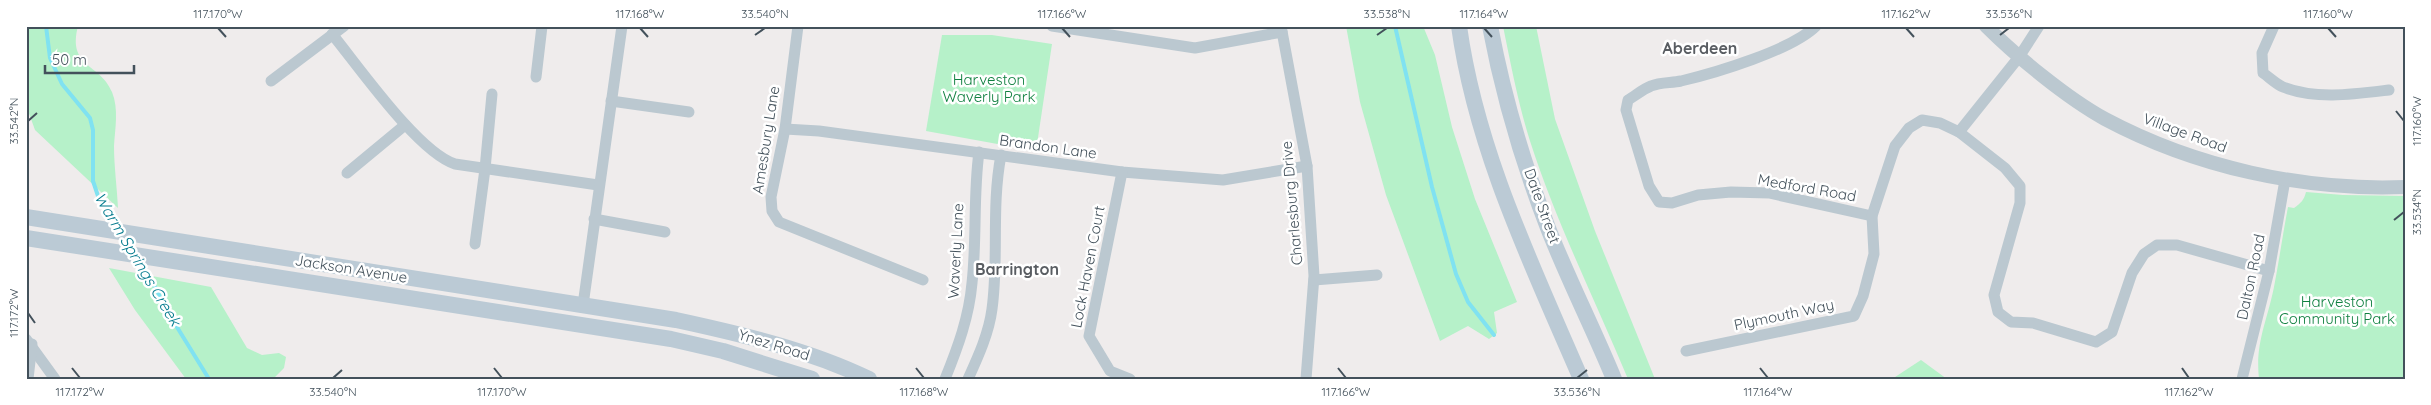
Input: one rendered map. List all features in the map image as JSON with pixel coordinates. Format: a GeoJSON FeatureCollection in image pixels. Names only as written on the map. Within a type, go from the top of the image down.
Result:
{"type":"FeatureCollection","features":[{"type":"Feature","properties":{"kind":"main road","name":"Date Street"},"geometry":{"type":"LineString","coordinates":[[1459,26],[1470,78],[1492,159],[1510,213],[1581,379]]}},
{"type":"Feature","properties":{"kind":"main road","name":"Date Street"},"geometry":{"type":"LineString","coordinates":[[1490,26],[1500,78],[1511,119],[1548,228],[1614,379]]}},
{"type":"Feature","properties":{"kind":"main road","name":"Jackson Avenue"},"geometry":{"type":"LineString","coordinates":[[26,217],[676,320]]}},
{"type":"Feature","properties":{"kind":"main road","name":"Jackson Avenue"},"geometry":{"type":"LineString","coordinates":[[26,238],[671,339]]}},
{"type":"Feature","properties":{"kind":"main road"},"geometry":{"type":"LineString","coordinates":[[476,308],[479,288]]}},
{"type":"Feature","properties":{"kind":"main road","name":"Ynez Road"},"geometry":{"type":"LineString","coordinates":[[676,320],[748,336],[824,361],[869,379]]}},
{"type":"Feature","properties":{"kind":"main road","name":"Ynez Road"},"geometry":{"type":"LineString","coordinates":[[671,339],[723,351],[812,379]]}},
{"type":"Feature","properties":{"kind":"street"},"geometry":{"type":"LineString","coordinates":[[271,82],[344,26]]}},
{"type":"Feature","properties":{"kind":"street"},"geometry":{"type":"LineString","coordinates":[[536,77],[542,26]]}},
{"type":"Feature","properties":{"kind":"street"},"geometry":{"type":"LineString","coordinates":[[583,305],[598,186],[622,26]]}},
{"type":"Feature","properties":{"kind":"street","name":"Amesbury Lane"},"geometry":{"type":"LineString","coordinates":[[798,26],[785,129],[771,197],[772,211],[779,222],[923,280]]}},
{"type":"Feature","properties":{"kind":"street"},"geometry":{"type":"LineString","coordinates":[[1052,26],[1195,48],[1281,29]]}},
{"type":"Feature","properties":{"kind":"street","name":"Medford Road"},"geometry":{"type":"LineString","coordinates":[[1816,26],[1810,32],[1783,46],[1730,67],[1682,80],[1650,86],[1628,100],[1626,110],[1650,186],[1659,202],[1672,203],[1698,195],[1731,192],[1769,194],[1872,216]]}},
{"type":"Feature","properties":{"kind":"street","name":"Village Road"},"geometry":{"type":"LineString","coordinates":[[1986,26],[2019,57],[2104,118],[2144,137],[2233,168],[2285,180],[2405,187]]}},
{"type":"Feature","properties":{"kind":"street"},"geometry":{"type":"LineString","coordinates":[[2039,26],[2019,57],[1959,132],[2005,168],[2020,186],[2020,203],[1994,295],[1998,312],[2010,322],[2033,324],[2096,342],[2112,332],[2132,272],[2144,254],[2157,245],[2177,245],[2269,271]]}},
{"type":"Feature","properties":{"kind":"street"},"geometry":{"type":"LineString","coordinates":[[2274,26],[2262,53],[2263,73],[2282,86],[2315,94],[2357,94],[2389,90]]}},
{"type":"Feature","properties":{"kind":"street","name":"Charlesburg Drive"},"geometry":{"type":"LineString","coordinates":[[1281,29],[1307,166],[1314,280],[1306,379]]}},
{"type":"Feature","properties":{"kind":"street"},"geometry":{"type":"LineString","coordinates":[[332,34],[405,125],[444,161],[598,186]]}},
{"type":"Feature","properties":{"kind":"street"},"geometry":{"type":"LineString","coordinates":[[475,244],[486,169],[492,94]]}},
{"type":"Feature","properties":{"kind":"street"},"geometry":{"type":"LineString","coordinates":[[611,101],[689,112]]}},
{"type":"Feature","properties":{"kind":"street","name":"Plymouth Way"},"geometry":{"type":"LineString","coordinates":[[1686,351],[1854,316],[1864,296],[1874,254],[1872,216],[1895,146],[1908,128],[1922,120],[1940,123],[1959,132]]}},
{"type":"Feature","properties":{"kind":"street"},"geometry":{"type":"LineString","coordinates":[[347,173],[405,125]]}},
{"type":"Feature","properties":{"kind":"street","name":"Brandon Lane"},"geometry":{"type":"LineString","coordinates":[[785,129],[979,152],[1122,172],[1223,180],[1307,166]]}},
{"type":"Feature","properties":{"kind":"street","name":"Waverly Lane"},"geometry":{"type":"LineString","coordinates":[[945,379],[964,331],[972,283],[974,199],[979,152]]}},
{"type":"Feature","properties":{"kind":"street"},"geometry":{"type":"LineString","coordinates":[[968,379],[978,357],[992,311],[995,254],[994,217],[1001,155]]}},
{"type":"Feature","properties":{"kind":"street","name":"Lock Haven Court"},"geometry":{"type":"LineString","coordinates":[[1122,172],[1089,336],[1110,371],[1130,379]]}},
{"type":"Feature","properties":{"kind":"street","name":"Dalton Road"},"geometry":{"type":"LineString","coordinates":[[2242,379],[2269,271],[2285,180]]}},
{"type":"Feature","properties":{"kind":"street"},"geometry":{"type":"LineString","coordinates":[[594,219],[665,232]]}},
{"type":"Feature","properties":{"kind":"street"},"geometry":{"type":"LineString","coordinates":[[1314,280],[1377,275]]}},
{"type":"Feature","properties":{"kind":"street"},"geometry":{"type":"LineString","coordinates":[[28,379],[29,342]]}},
{"type":"Feature","properties":{"kind":"street"},"geometry":{"type":"LineString","coordinates":[[29,342],[55,379]]}},
{"type":"Feature","properties":{"kind":"green space"},"geometry":{"type":"Polygon","coordinates":[[[26,26],[78,26],[76,40],[77,50],[81,58],[100,75],[112,92],[116,112],[114,154],[118,208],[35,130],[26,105],[26,26]]]}},
{"type":"Feature","properties":{"kind":"green space"},"geometry":{"type":"Polygon","coordinates":[[[1346,26],[1423,26],[1435,55],[1452,127],[1475,199],[1517,302],[1494,312],[1497,333],[1489,339],[1468,326],[1440,341],[1386,195],[1360,102],[1346,26]]]}},
{"type":"Feature","properties":{"kind":"green space"},"geometry":{"type":"Polygon","coordinates":[[[1503,26],[1536,26],[1555,119],[1595,231],[1655,379],[1628,379],[1576,261],[1530,141],[1518,98],[1503,26]]]}},
{"type":"Feature","properties":{"kind":"green space","name":"Harveston Waverly Park"},"geometry":{"type":"Polygon","coordinates":[[[942,35],[992,35],[1052,44],[1036,151],[926,131],[942,35]]]}},
{"type":"Feature","properties":{"kind":"green space","name":"Harveston Community Park"},"geometry":{"type":"Polygon","coordinates":[[[2306,192],[2343,195],[2405,196],[2405,379],[2259,379],[2260,343],[2274,287],[2288,207],[2294,208],[2299,205],[2306,192]]]}},
{"type":"Feature","properties":{"kind":"green space"},"geometry":{"type":"Polygon","coordinates":[[[109,268],[211,287],[247,348],[262,355],[279,353],[286,357],[284,368],[273,379],[186,379],[135,310],[109,268]]]}},
{"type":"Feature","properties":{"kind":"green space"},"geometry":{"type":"Polygon","coordinates":[[[1921,360],[1947,379],[1892,379],[1921,360]]]}},
{"type":"Feature","properties":{"kind":"waterway","name":"Warm Springs Creek"},"geometry":{"type":"LineString","coordinates":[[46,26],[50,58],[62,84],[90,118],[93,130],[93,181],[99,199],[121,227]]}},
{"type":"Feature","properties":{"kind":"waterway"},"geometry":{"type":"LineString","coordinates":[[1395,26],[1432,187],[1456,274],[1468,302],[1494,335]]}},
{"type":"Feature","properties":{"kind":"waterway","name":"Warm Springs Creek"},"geometry":{"type":"LineString","coordinates":[[141,261],[172,319],[209,379]]}},
{"type":"Feature","properties":{"kind":"district","name":"Aberdeen"},"geometry":{"type":"Point","coordinates":[1700,48]}},
{"type":"Feature","properties":{"kind":"district","name":"Barrington"},"geometry":{"type":"Point","coordinates":[1017,269]}}]}
